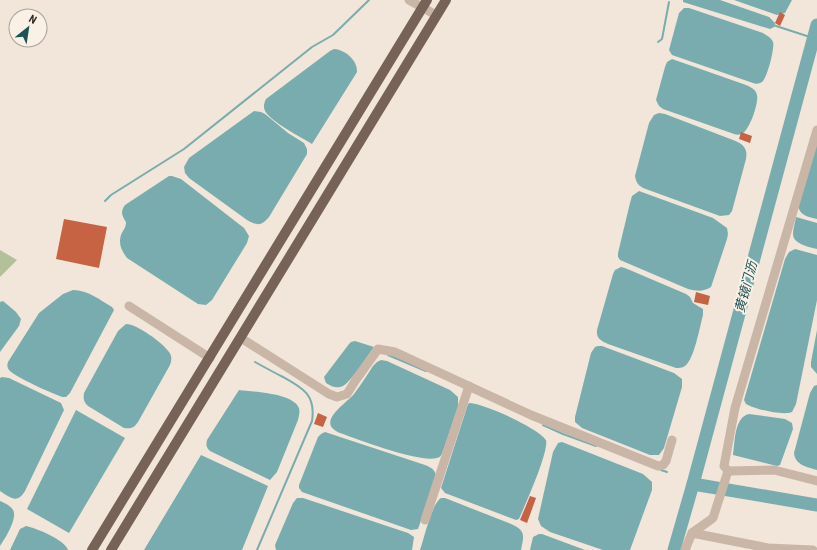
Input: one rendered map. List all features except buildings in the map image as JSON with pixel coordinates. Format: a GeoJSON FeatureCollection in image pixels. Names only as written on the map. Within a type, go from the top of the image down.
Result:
{"type":"FeatureCollection","features":[{"type":"Feature","properties":{"kind":"main road"},"geometry":{"type":"LineString","coordinates":[[111,550],[446,0]]}},
{"type":"Feature","properties":{"kind":"main road"},"geometry":{"type":"LineString","coordinates":[[92,550],[425,4]]}},
{"type":"Feature","properties":{"kind":"lane"},"geometry":{"type":"LineString","coordinates":[[409,0],[425,4],[436,15]]}},
{"type":"Feature","properties":{"kind":"lane"},"geometry":{"type":"LineString","coordinates":[[728,471],[724,466],[736,408],[817,130]]}},
{"type":"Feature","properties":{"kind":"lane"},"geometry":{"type":"LineString","coordinates":[[129,306],[210,358]]}},
{"type":"Feature","properties":{"kind":"lane"},"geometry":{"type":"LineString","coordinates":[[241,338],[329,394],[337,397],[347,394],[378,349],[395,352],[531,415],[658,466],[663,465],[666,461],[672,440]]}},
{"type":"Feature","properties":{"kind":"lane"},"geometry":{"type":"LineString","coordinates":[[425,520],[469,386]]}},
{"type":"Feature","properties":{"kind":"lane"},"geometry":{"type":"LineString","coordinates":[[728,471],[774,470],[817,481]]}},
{"type":"Feature","properties":{"kind":"lane"},"geometry":{"type":"LineString","coordinates":[[685,550],[692,533],[713,518],[728,471]]}},
{"type":"Feature","properties":{"kind":"lane"},"geometry":{"type":"LineString","coordinates":[[692,533],[768,548],[813,550]]}},
{"type":"Feature","properties":{"kind":"green space"},"geometry":{"type":"Polygon","coordinates":[[[0,250],[17,260],[0,277],[0,250]]]}},
{"type":"Feature","properties":{"kind":"water"},"geometry":{"type":"Polygon","coordinates":[[[683,0],[720,0],[769,17],[775,23],[774,27],[770,29],[683,2],[683,0]]]}},
{"type":"Feature","properties":{"kind":"water"},"geometry":{"type":"Polygon","coordinates":[[[734,0],[792,0],[785,13],[777,15],[734,0]]]}},
{"type":"Feature","properties":{"kind":"water"},"geometry":{"type":"Polygon","coordinates":[[[684,8],[689,8],[763,33],[770,38],[773,42],[773,50],[764,80],[758,84],[753,83],[672,55],[669,50],[679,13],[684,8]]]}},
{"type":"Feature","properties":{"kind":"water"},"geometry":{"type":"Polygon","coordinates":[[[334,49],[343,51],[353,60],[356,64],[357,72],[312,144],[273,120],[265,111],[264,104],[266,99],[334,49]]]}},
{"type":"Feature","properties":{"kind":"water"},"geometry":{"type":"Polygon","coordinates":[[[672,59],[751,87],[757,95],[757,103],[746,131],[738,135],[663,109],[659,106],[656,100],[665,67],[667,62],[672,59]]]}},
{"type":"Feature","properties":{"kind":"water"},"geometry":{"type":"Polygon","coordinates":[[[254,111],[265,114],[288,133],[304,143],[307,149],[307,154],[269,217],[264,222],[259,224],[247,220],[189,178],[185,173],[184,167],[189,158],[254,111]]]}},
{"type":"Feature","properties":{"kind":"water"},"geometry":{"type":"Polygon","coordinates":[[[659,113],[733,140],[740,143],[744,147],[746,159],[732,211],[729,215],[720,216],[640,186],[635,176],[649,123],[654,115],[659,113]]]}},
{"type":"Feature","properties":{"kind":"water"},"geometry":{"type":"Polygon","coordinates":[[[817,138],[817,219],[803,214],[798,206],[817,138]]]}},
{"type":"Feature","properties":{"kind":"water"},"geometry":{"type":"Polygon","coordinates":[[[169,176],[181,179],[244,228],[249,236],[247,243],[212,300],[206,305],[198,304],[127,258],[121,247],[120,238],[126,224],[122,214],[122,210],[125,205],[169,176]]]}},
{"type":"Feature","properties":{"kind":"water"},"geometry":{"type":"Polygon","coordinates":[[[639,191],[713,218],[727,228],[727,239],[711,287],[700,291],[688,289],[620,260],[618,253],[630,203],[632,196],[639,191]]]}},
{"type":"Feature","properties":{"kind":"water"},"geometry":{"type":"Polygon","coordinates":[[[796,217],[817,223],[817,249],[798,243],[794,237],[793,232],[796,217]]]}},
{"type":"Feature","properties":{"kind":"water"},"geometry":{"type":"Polygon","coordinates":[[[795,249],[817,255],[817,300],[796,404],[792,412],[776,413],[750,406],[746,404],[744,400],[785,259],[789,252],[795,249]]]}},
{"type":"Feature","properties":{"kind":"water"},"geometry":{"type":"Polygon","coordinates":[[[621,267],[686,294],[690,297],[693,303],[703,309],[703,315],[694,350],[688,363],[682,368],[676,368],[608,344],[598,337],[597,330],[613,274],[615,270],[621,267]]]}},
{"type":"Feature","properties":{"kind":"water"},"geometry":{"type":"Polygon","coordinates":[[[73,290],[78,290],[94,296],[112,307],[114,310],[70,393],[66,397],[63,397],[43,389],[12,373],[7,365],[39,313],[63,294],[73,290]]]}},
{"type":"Feature","properties":{"kind":"water"},"geometry":{"type":"Polygon","coordinates":[[[3,301],[16,312],[21,319],[19,326],[0,352],[0,302],[3,301]]]}},
{"type":"Feature","properties":{"kind":"water"},"geometry":{"type":"Polygon","coordinates":[[[126,324],[143,330],[156,339],[166,348],[171,358],[170,365],[138,422],[132,428],[124,428],[88,406],[84,397],[84,393],[118,331],[126,324]]]}},
{"type":"Feature","properties":{"kind":"water"},"geometry":{"type":"Polygon","coordinates":[[[817,330],[817,374],[811,367],[811,362],[817,330]]]}},
{"type":"Feature","properties":{"kind":"water"},"geometry":{"type":"Polygon","coordinates":[[[355,341],[374,347],[346,384],[336,387],[326,383],[324,377],[349,344],[355,341]]]}},
{"type":"Feature","properties":{"kind":"water"},"geometry":{"type":"Polygon","coordinates":[[[602,346],[674,373],[682,379],[682,387],[664,448],[659,455],[650,455],[582,428],[575,422],[591,353],[595,347],[602,346]]]}},
{"type":"Feature","properties":{"kind":"water"},"geometry":{"type":"Polygon","coordinates":[[[381,360],[387,361],[450,390],[458,397],[458,407],[443,452],[439,457],[428,459],[404,454],[340,433],[333,429],[331,418],[354,394],[373,366],[381,360]]]}},
{"type":"Feature","properties":{"kind":"water"},"geometry":{"type":"Polygon","coordinates":[[[0,378],[9,378],[61,403],[64,410],[25,491],[16,499],[11,498],[0,491],[0,378]]]}},
{"type":"Feature","properties":{"kind":"water"},"geometry":{"type":"Polygon","coordinates":[[[817,385],[817,470],[799,463],[794,453],[810,393],[814,386],[817,385]]]}},
{"type":"Feature","properties":{"kind":"water"},"geometry":{"type":"Polygon","coordinates":[[[239,390],[281,396],[295,403],[299,408],[298,420],[277,472],[270,480],[210,451],[206,445],[207,440],[239,390]]]}},
{"type":"Feature","properties":{"kind":"water"},"geometry":{"type":"Polygon","coordinates":[[[468,404],[477,404],[511,417],[533,429],[546,440],[544,455],[540,467],[519,519],[516,520],[445,493],[441,488],[468,404]]]}},
{"type":"Feature","properties":{"kind":"water"},"geometry":{"type":"Polygon","coordinates":[[[76,410],[125,438],[69,533],[27,509],[76,410]]]}},
{"type":"Feature","properties":{"kind":"water"},"geometry":{"type":"Polygon","coordinates":[[[749,414],[785,419],[792,423],[793,429],[780,465],[777,466],[733,455],[738,425],[744,416],[749,414]]]}},
{"type":"Feature","properties":{"kind":"water"},"geometry":{"type":"Polygon","coordinates":[[[325,432],[425,465],[433,470],[436,478],[418,529],[411,530],[302,492],[299,485],[318,437],[325,432]]]}},
{"type":"Feature","properties":{"kind":"water"},"geometry":{"type":"Polygon","coordinates":[[[562,442],[643,474],[652,482],[652,490],[630,550],[603,550],[550,532],[541,526],[538,519],[553,452],[558,443],[562,442]]]}},
{"type":"Feature","properties":{"kind":"water"},"geometry":{"type":"Polygon","coordinates":[[[201,455],[268,486],[242,550],[144,550],[201,455]]]}},
{"type":"Feature","properties":{"kind":"water"},"geometry":{"type":"Polygon","coordinates":[[[297,498],[303,498],[408,533],[414,537],[412,550],[276,550],[275,545],[293,503],[297,498]]]}},
{"type":"Feature","properties":{"kind":"water"},"geometry":{"type":"Polygon","coordinates":[[[441,498],[445,498],[516,527],[522,531],[523,534],[521,550],[420,550],[431,514],[441,498]]]}},
{"type":"Feature","properties":{"kind":"water"},"geometry":{"type":"Polygon","coordinates":[[[0,501],[11,507],[14,518],[5,539],[0,546],[0,501]]]}},
{"type":"Feature","properties":{"kind":"water"},"geometry":{"type":"Polygon","coordinates":[[[26,526],[43,532],[62,542],[68,550],[10,550],[20,529],[26,526]]]}},
{"type":"Feature","properties":{"kind":"water"},"geometry":{"type":"Polygon","coordinates":[[[539,534],[585,550],[530,550],[533,537],[539,534]]]}},
{"type":"Feature","properties":{"kind":"waterway"},"geometry":{"type":"LineString","coordinates":[[105,201],[111,195],[184,149],[312,47],[333,35],[369,0]]}},
{"type":"Feature","properties":{"kind":"waterway"},"geometry":{"type":"LineString","coordinates":[[658,42],[662,39],[669,2]]}},
{"type":"Feature","properties":{"kind":"waterway"},"geometry":{"type":"LineString","coordinates":[[773,25],[813,38]]}},
{"type":"Feature","properties":{"kind":"waterway","name":"黄镜门沥"},"geometry":{"type":"LineString","coordinates":[[674,550],[817,25]]}},
{"type":"Feature","properties":{"kind":"waterway"},"geometry":{"type":"LineString","coordinates":[[388,355],[426,371]]}},
{"type":"Feature","properties":{"kind":"waterway"},"geometry":{"type":"LineString","coordinates":[[255,362],[302,389],[310,399],[313,412],[312,421],[257,550]]}},
{"type":"Feature","properties":{"kind":"waterway"},"geometry":{"type":"LineString","coordinates":[[543,425],[596,446]]}},
{"type":"Feature","properties":{"kind":"waterway"},"geometry":{"type":"LineString","coordinates":[[661,470],[667,472]]}},
{"type":"Feature","properties":{"kind":"waterway"},"geometry":{"type":"LineString","coordinates":[[693,484],[817,505]]}}]}
